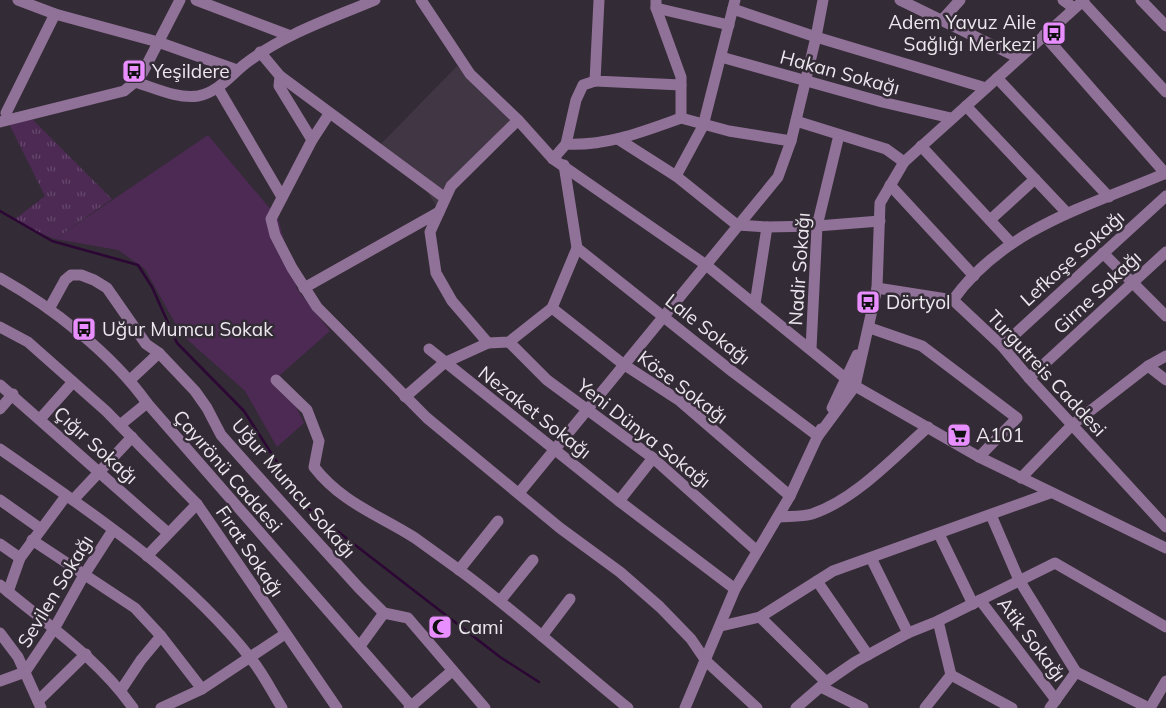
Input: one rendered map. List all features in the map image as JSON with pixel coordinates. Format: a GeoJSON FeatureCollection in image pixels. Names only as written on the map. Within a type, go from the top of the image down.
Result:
{"type":"FeatureCollection","features":[{"type":"Feature","properties":{"kind":"street"},"geometry":{"type":"LineString","coordinates":[[18,0],[55,14],[158,42],[237,70]]}},
{"type":"Feature","properties":{"kind":"street"},"geometry":{"type":"LineString","coordinates":[[5,116],[115,95],[135,82],[180,0]]}},
{"type":"Feature","properties":{"kind":"street"},"geometry":{"type":"LineString","coordinates":[[196,0],[288,35]]}},
{"type":"Feature","properties":{"kind":"street"},"geometry":{"type":"LineString","coordinates":[[135,82],[181,96],[200,95],[218,88],[260,52],[288,35],[375,0]]}},
{"type":"Feature","properties":{"kind":"street"},"geometry":{"type":"LineString","coordinates":[[422,0],[470,74],[518,120],[553,158],[706,265],[851,382],[979,457],[1166,548]]}},
{"type":"Feature","properties":{"kind":"street"},"geometry":{"type":"LineString","coordinates":[[595,81],[599,0]]}},
{"type":"Feature","properties":{"kind":"street"},"geometry":{"type":"LineString","coordinates":[[519,493],[778,177],[792,141],[824,0]]}},
{"type":"Feature","properties":{"kind":"street"},"geometry":{"type":"LineString","coordinates":[[900,0],[1019,58]]}},
{"type":"Feature","properties":{"kind":"street"},"geometry":{"type":"LineString","coordinates":[[942,20],[960,0]]}},
{"type":"Feature","properties":{"kind":"street"},"geometry":{"type":"LineString","coordinates":[[1063,0],[1080,3],[1166,92]]}},
{"type":"Feature","properties":{"kind":"street"},"geometry":{"type":"LineString","coordinates":[[1141,0],[1166,26]]}},
{"type":"Feature","properties":{"kind":"street"},"geometry":{"type":"LineString","coordinates":[[685,708],[735,589],[790,496],[818,436],[851,382],[870,328],[877,288],[880,203],[890,185],[904,162],[1080,3]]}},
{"type":"Feature","properties":{"kind":"street"},"geometry":{"type":"LineString","coordinates":[[656,4],[729,24]]}},
{"type":"Feature","properties":{"kind":"street"},"geometry":{"type":"LineString","coordinates":[[656,4],[681,77],[681,118]]}},
{"type":"Feature","properties":{"kind":"street"},"geometry":{"type":"LineString","coordinates":[[676,176],[703,126],[734,4],[816,37],[986,88]]}},
{"type":"Feature","properties":{"kind":"street"},"geometry":{"type":"LineString","coordinates":[[5,116],[55,14]]}},
{"type":"Feature","properties":{"kind":"street"},"geometry":{"type":"LineString","coordinates":[[877,288],[953,300],[966,283],[1011,244],[1067,213],[1166,174],[1044,35]]}},
{"type":"Feature","properties":{"kind":"street"},"geometry":{"type":"LineString","coordinates":[[260,52],[280,76],[445,198]]}},
{"type":"Feature","properties":{"kind":"street","name":"Hakan Sokağı"},"geometry":{"type":"LineString","coordinates":[[721,57],[882,102],[951,118]]}},
{"type":"Feature","properties":{"kind":"street"},"geometry":{"type":"LineString","coordinates":[[280,76],[280,86],[312,140]]}},
{"type":"Feature","properties":{"kind":"street"},"geometry":{"type":"LineString","coordinates":[[997,78],[1109,197]]}},
{"type":"Feature","properties":{"kind":"street"},"geometry":{"type":"LineString","coordinates":[[553,158],[566,144],[576,100],[583,85],[595,81],[681,85]]}},
{"type":"Feature","properties":{"kind":"street"},"geometry":{"type":"LineString","coordinates":[[218,88],[282,197]]}},
{"type":"Feature","properties":{"kind":"street"},"geometry":{"type":"LineString","coordinates":[[966,106],[1067,213]]}},
{"type":"Feature","properties":{"kind":"street"},"geometry":{"type":"LineString","coordinates":[[329,114],[312,140],[273,215],[271,223],[275,235],[304,288],[342,334],[404,397],[519,493],[637,586],[692,639],[706,661],[757,708]]}},
{"type":"Feature","properties":{"kind":"street"},"geometry":{"type":"LineString","coordinates":[[566,144],[590,145],[618,139],[681,118],[703,126],[792,141]]}},
{"type":"Feature","properties":{"kind":"street"},"geometry":{"type":"LineString","coordinates":[[488,343],[452,301],[436,273],[430,232],[450,186],[518,120]]}},
{"type":"Feature","properties":{"kind":"street"},"geometry":{"type":"LineString","coordinates":[[796,121],[886,149],[904,162]]}},
{"type":"Feature","properties":{"kind":"street","name":"Nadir Sokağı"},"geometry":{"type":"LineString","coordinates":[[811,349],[816,226],[839,135]]}},
{"type":"Feature","properties":{"kind":"street"},"geometry":{"type":"LineString","coordinates":[[618,139],[676,176],[737,225],[767,227],[816,226],[880,221]]}},
{"type":"Feature","properties":{"kind":"street"},"geometry":{"type":"LineString","coordinates":[[921,146],[1011,244]]}},
{"type":"Feature","properties":{"kind":"street"},"geometry":{"type":"LineString","coordinates":[[404,397],[444,363],[488,343],[509,342],[552,308],[577,248],[564,165]]}},
{"type":"Feature","properties":{"kind":"street"},"geometry":{"type":"LineString","coordinates":[[990,220],[1035,179]]}},
{"type":"Feature","properties":{"kind":"street"},"geometry":{"type":"LineString","coordinates":[[890,185],[974,276]]}},
{"type":"Feature","properties":{"kind":"street","name":"Lefkoşe Sokağı"},"geometry":{"type":"LineString","coordinates":[[1002,346],[1166,196]]}},
{"type":"Feature","properties":{"kind":"street"},"geometry":{"type":"LineString","coordinates":[[304,288],[439,212]]}},
{"type":"Feature","properties":{"kind":"street"},"geometry":{"type":"LineString","coordinates":[[755,304],[767,227]]}},
{"type":"Feature","properties":{"kind":"street","name":"Lale Sokağı"},"geometry":{"type":"LineString","coordinates":[[577,248],[729,369],[818,436]]}},
{"type":"Feature","properties":{"kind":"street","name":"Girne Sokağı"},"geometry":{"type":"LineString","coordinates":[[1029,378],[1166,252]]}},
{"type":"Feature","properties":{"kind":"street"},"geometry":{"type":"LineString","coordinates":[[1103,253],[1166,316]]}},
{"type":"Feature","properties":{"kind":"street","name":"Uğur Mumcu Sokağı"},"geometry":{"type":"LineString","coordinates":[[49,309],[65,280],[72,275],[81,275],[107,288],[146,344],[159,353],[195,391],[207,408],[220,435],[384,613]]}},
{"type":"Feature","properties":{"kind":"street","name":"Çayırönü Caddesi"},"geometry":{"type":"LineString","coordinates":[[0,278],[34,297],[130,380],[147,403],[411,707]]}},
{"type":"Feature","properties":{"kind":"street","name":"Turgutreis Caddesi"},"geometry":{"type":"LineString","coordinates":[[953,300],[1002,346],[1072,425],[1165,524]]}},
{"type":"Feature","properties":{"kind":"street","name":"Köse Sokağı"},"geometry":{"type":"LineString","coordinates":[[552,308],[623,364],[680,401],[790,496]]}},
{"type":"Feature","properties":{"kind":"street","name":"Fırat Sokağı"},"geometry":{"type":"LineString","coordinates":[[0,327],[28,342],[120,425],[197,504],[337,708]]}},
{"type":"Feature","properties":{"kind":"street"},"geometry":{"type":"LineString","coordinates":[[870,328],[922,346],[1017,418],[979,457]]}},
{"type":"Feature","properties":{"kind":"street","name":"Yeni Dünya Sokağı"},"geometry":{"type":"LineString","coordinates":[[509,342],[547,380],[653,458],[757,551]]}},
{"type":"Feature","properties":{"kind":"street","name":"Nezaket Sokağı"},"geometry":{"type":"LineString","coordinates":[[429,349],[444,363],[619,501],[735,589]]}},
{"type":"Feature","properties":{"kind":"street"},"geometry":{"type":"LineString","coordinates":[[130,380],[159,353]]}},
{"type":"Feature","properties":{"kind":"street"},"geometry":{"type":"LineString","coordinates":[[1021,478],[1072,425],[1148,366],[1166,356]]}},
{"type":"Feature","properties":{"kind":"street"},"geometry":{"type":"LineString","coordinates":[[1148,366],[1166,380]]}},
{"type":"Feature","properties":{"kind":"street"},"geometry":{"type":"LineString","coordinates":[[276,380],[306,410],[319,441],[314,467],[328,484],[343,497],[414,538],[459,570],[500,601],[628,708]]}},
{"type":"Feature","properties":{"kind":"street"},"geometry":{"type":"LineString","coordinates":[[40,419],[72,382]]}},
{"type":"Feature","properties":{"kind":"street","name":"Çığır Sokağı"},"geometry":{"type":"LineString","coordinates":[[0,385],[13,394],[168,533]]}},
{"type":"Feature","properties":{"kind":"street"},"geometry":{"type":"LineString","coordinates":[[0,409],[13,394]]}},
{"type":"Feature","properties":{"kind":"street"},"geometry":{"type":"LineString","coordinates":[[120,425],[147,403]]}},
{"type":"Feature","properties":{"kind":"street"},"geometry":{"type":"LineString","coordinates":[[778,517],[812,514],[841,500],[871,477],[928,427]]}},
{"type":"Feature","properties":{"kind":"street"},"geometry":{"type":"LineString","coordinates":[[132,437],[41,529],[20,558],[4,588],[86,654],[121,690],[133,708]]}},
{"type":"Feature","properties":{"kind":"street"},"geometry":{"type":"LineString","coordinates":[[0,449],[70,498],[171,576],[251,658],[276,705]]}},
{"type":"Feature","properties":{"kind":"street"},"geometry":{"type":"LineString","coordinates":[[619,501],[653,458]]}},
{"type":"Feature","properties":{"kind":"street"},"geometry":{"type":"LineString","coordinates":[[721,626],[760,616],[833,571],[1050,493]]}},
{"type":"Feature","properties":{"kind":"street"},"geometry":{"type":"LineString","coordinates":[[0,500],[41,529]]}},
{"type":"Feature","properties":{"kind":"street"},"geometry":{"type":"LineString","coordinates":[[147,556],[197,504]]}},
{"type":"Feature","properties":{"kind":"street"},"geometry":{"type":"LineString","coordinates":[[991,515],[1019,580],[1076,672],[1149,708],[1166,681]]}},
{"type":"Feature","properties":{"kind":"street"},"geometry":{"type":"LineString","coordinates":[[459,570],[498,521]]}},
{"type":"Feature","properties":{"kind":"street","name":"Sevilen Sokağı"},"geometry":{"type":"LineString","coordinates":[[0,681],[25,672],[54,629],[84,574],[113,530]]}},
{"type":"Feature","properties":{"kind":"street","name":"Atik Sokağı"},"geometry":{"type":"LineString","coordinates":[[939,534],[977,602],[1053,704]]}},
{"type":"Feature","properties":{"kind":"street"},"geometry":{"type":"LineString","coordinates":[[32,540],[135,608],[161,636],[202,689]]}},
{"type":"Feature","properties":{"kind":"street"},"geometry":{"type":"LineString","coordinates":[[0,544],[20,558]]}},
{"type":"Feature","properties":{"kind":"street"},"geometry":{"type":"LineString","coordinates":[[871,558],[908,633]]}},
{"type":"Feature","properties":{"kind":"street"},"geometry":{"type":"LineString","coordinates":[[500,601],[533,560]]}},
{"type":"Feature","properties":{"kind":"street"},"geometry":{"type":"LineString","coordinates":[[796,708],[823,684],[868,655],[908,633],[938,621],[1055,562],[1166,627]]}},
{"type":"Feature","properties":{"kind":"street"},"geometry":{"type":"LineString","coordinates":[[816,581],[868,655]]}},
{"type":"Feature","properties":{"kind":"street"},"geometry":{"type":"LineString","coordinates":[[542,636],[570,599]]}},
{"type":"Feature","properties":{"kind":"street"},"geometry":{"type":"LineString","coordinates":[[360,646],[384,613],[408,618],[485,708]]}},
{"type":"Feature","properties":{"kind":"street"},"geometry":{"type":"LineString","coordinates":[[760,616],[823,684],[863,708]]}},
{"type":"Feature","properties":{"kind":"street"},"geometry":{"type":"LineString","coordinates":[[938,621],[951,675],[1012,708]]}},
{"type":"Feature","properties":{"kind":"street"},"geometry":{"type":"LineString","coordinates":[[0,633],[18,657],[39,705],[86,654]]}},
{"type":"Feature","properties":{"kind":"street"},"geometry":{"type":"LineString","coordinates":[[161,708],[202,689],[285,634]]}},
{"type":"Feature","properties":{"kind":"street"},"geometry":{"type":"LineString","coordinates":[[121,690],[140,660],[161,636]]}},
{"type":"Feature","properties":{"kind":"street"},"geometry":{"type":"LineString","coordinates":[[411,707],[452,671]]}},
{"type":"Feature","properties":{"kind":"street"},"geometry":{"type":"LineString","coordinates":[[1053,704],[1076,672]]}},
{"type":"Feature","properties":{"kind":"street"},"geometry":{"type":"LineString","coordinates":[[925,708],[951,675]]}},
{"type":"Feature","properties":{"kind":"shaded area"},"geometry":{"type":"Polygon","coordinates":[[[457,66],[518,126],[457,188],[442,216],[426,189],[375,150],[457,66]]]}},
{"type":"Feature","properties":{"kind":"green space"},"geometry":{"type":"Polygon","coordinates":[[[31,118],[112,199],[55,239],[30,229],[15,219],[45,196],[9,124],[31,118]]]}},
{"type":"Feature","properties":{"kind":"green space"},"geometry":{"type":"Polygon","coordinates":[[[208,135],[278,218],[297,289],[330,331],[280,375],[304,423],[277,447],[245,391],[181,334],[145,269],[118,250],[55,239],[208,135]]]}},
{"type":"Feature","properties":{"kind":"waterway"},"geometry":{"type":"LineString","coordinates":[[0,211],[52,241],[138,265],[152,287],[177,343],[244,411],[306,507],[500,657],[539,682]]}},
{"type":"Feature","properties":{"kind":"place","name":"Adem Yavuz Aile Sağlığı Merkezi"},"geometry":{"type":"Point","coordinates":[1054,33]}},
{"type":"Feature","properties":{"kind":"place","name":"Yeşildere"},"geometry":{"type":"Point","coordinates":[134,71]}},
{"type":"Feature","properties":{"kind":"place","name":"Dörtyol"},"geometry":{"type":"Point","coordinates":[868,302]}},
{"type":"Feature","properties":{"kind":"place","name":"Uğur Mumcu Sokak"},"geometry":{"type":"Point","coordinates":[84,329]}},
{"type":"Feature","properties":{"kind":"place","name":"A101"},"geometry":{"type":"Point","coordinates":[959,435]}},
{"type":"Feature","properties":{"kind":"place","name":"Cami"},"geometry":{"type":"Point","coordinates":[440,627]}}]}
